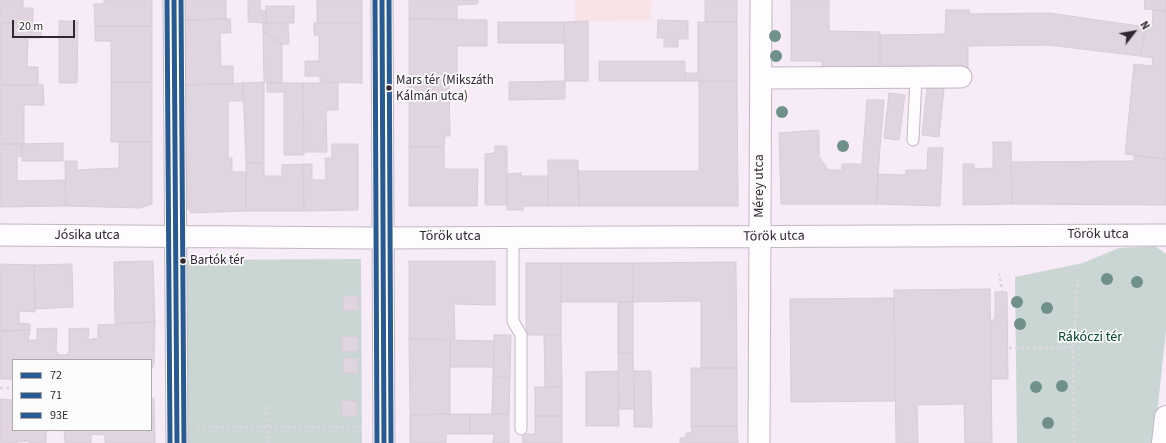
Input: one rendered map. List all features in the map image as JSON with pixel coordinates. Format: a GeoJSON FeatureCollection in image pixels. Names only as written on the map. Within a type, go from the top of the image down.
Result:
{"type":"FeatureCollection","features":[{"type":"Feature","properties":{"kind":"street"},"geometry":{"type":"LineString","coordinates":[[174,0],[177,435]]}},
{"type":"Feature","properties":{"kind":"street"},"geometry":{"type":"LineString","coordinates":[[382,0],[384,443]]}},
{"type":"Feature","properties":{"kind":"street","name":"Mérey utca"},"geometry":{"type":"LineString","coordinates":[[759,443],[761,0]]}},
{"type":"Feature","properties":{"kind":"street"},"geometry":{"type":"LineString","coordinates":[[761,78],[961,77]]}},
{"type":"Feature","properties":{"kind":"street","name":"Jósika utca"},"geometry":{"type":"LineString","coordinates":[[0,235],[175,236]]}},
{"type":"Feature","properties":{"kind":"street","name":"Török utca"},"geometry":{"type":"LineString","coordinates":[[383,238],[1166,235]]}},
{"type":"Feature","properties":{"kind":"street"},"geometry":{"type":"LineString","coordinates":[[175,236],[383,238]]}},
{"type":"Feature","properties":{"kind":"street"},"geometry":{"type":"LineString","coordinates":[[1163,443],[1166,417]]}},
{"type":"Feature","properties":{"kind":"lane"},"geometry":{"type":"LineString","coordinates":[[913,140],[916,78]]}},
{"type":"Feature","properties":{"kind":"lane"},"geometry":{"type":"LineString","coordinates":[[513,237],[513,321],[520,335],[521,429]]}},
{"type":"Feature","properties":{"kind":"path"},"geometry":{"type":"LineString","coordinates":[[991,364],[1004,364],[1002,290],[999,273]]}},
{"type":"Feature","properties":{"kind":"path"},"geometry":{"type":"LineString","coordinates":[[1074,443],[1073,347],[1078,276]]}},
{"type":"Feature","properties":{"kind":"path"},"geometry":{"type":"LineString","coordinates":[[991,338],[1003,338]]}},
{"type":"Feature","properties":{"kind":"path"},"geometry":{"type":"LineString","coordinates":[[1003,348],[1073,347]]}},
{"type":"Feature","properties":{"kind":"path"},"geometry":{"type":"LineString","coordinates":[[0,388],[12,388]]}},
{"type":"Feature","properties":{"kind":"path"},"geometry":{"type":"LineString","coordinates":[[266,406],[268,443]]}},
{"type":"Feature","properties":{"kind":"path"},"geometry":{"type":"LineString","coordinates":[[177,435],[267,427],[367,426]]}},
{"type":"Feature","properties":{"kind":"shaded area"},"geometry":{"type":"Polygon","coordinates":[[[575,0],[652,0],[651,20],[575,22],[575,0]]]}},
{"type":"Feature","properties":{"kind":"green space","name":"Rákóczi tér"},"geometry":{"type":"Polygon","coordinates":[[[1155,246],[1166,254],[1166,330],[1154,443],[1017,443],[1015,277],[1083,263],[1119,248],[1155,246]]]}},
{"type":"Feature","properties":{"kind":"green space","name":"Bartók tér"},"geometry":{"type":"Polygon","coordinates":[[[361,259],[362,443],[188,443],[186,260],[361,259]]]}},
{"type":"Feature","properties":{"kind":"building"},"geometry":{"type":"Polygon","coordinates":[[[0,0],[23,0],[23,8],[33,8],[33,23],[0,23],[0,0]]]}},
{"type":"Feature","properties":{"kind":"building"},"geometry":{"type":"Polygon","coordinates":[[[104,0],[152,0],[152,26],[95,26],[94,4],[104,4],[104,0]]]}},
{"type":"Feature","properties":{"kind":"building"},"geometry":{"type":"Polygon","coordinates":[[[182,0],[226,0],[226,19],[182,20],[182,0]]]}},
{"type":"Feature","properties":{"kind":"building"},"geometry":{"type":"Polygon","coordinates":[[[248,0],[260,0],[260,10],[266,11],[266,23],[248,22],[248,0]]]}},
{"type":"Feature","properties":{"kind":"building"},"geometry":{"type":"Polygon","coordinates":[[[317,0],[362,0],[362,23],[317,23],[317,0]]]}},
{"type":"Feature","properties":{"kind":"building"},"geometry":{"type":"Polygon","coordinates":[[[409,0],[478,0],[478,4],[457,5],[457,19],[409,19],[409,0]]]}},
{"type":"Feature","properties":{"kind":"building"},"geometry":{"type":"Polygon","coordinates":[[[705,0],[737,0],[737,22],[705,22],[705,0]]]}},
{"type":"Feature","properties":{"kind":"building"},"geometry":{"type":"Polygon","coordinates":[[[791,0],[829,0],[829,31],[880,32],[880,70],[822,70],[822,61],[791,61],[791,0]]]}},
{"type":"Feature","properties":{"kind":"building"},"geometry":{"type":"Polygon","coordinates":[[[1145,0],[1166,0],[1166,11],[1144,9],[1145,0]]]}},
{"type":"Feature","properties":{"kind":"building"},"geometry":{"type":"Polygon","coordinates":[[[266,6],[294,6],[294,23],[266,23],[266,6]]]}},
{"type":"Feature","properties":{"kind":"building"},"geometry":{"type":"Polygon","coordinates":[[[946,10],[969,10],[970,14],[1049,13],[1146,27],[1140,56],[1048,45],[968,46],[968,68],[880,70],[880,35],[945,34],[946,10]]]}},
{"type":"Feature","properties":{"kind":"building"},"geometry":{"type":"Polygon","coordinates":[[[1153,10],[1166,11],[1166,159],[1125,154],[1134,64],[1152,66],[1153,58],[1140,56],[1146,27],[1152,28],[1153,10]]]}},
{"type":"Feature","properties":{"kind":"building"},"geometry":{"type":"Polygon","coordinates":[[[230,19],[231,33],[220,33],[221,66],[233,66],[233,84],[184,85],[182,20],[230,19]]]}},
{"type":"Feature","properties":{"kind":"building"},"geometry":{"type":"Polygon","coordinates":[[[409,19],[487,20],[487,46],[457,46],[457,80],[409,80],[409,19]]]}},
{"type":"Feature","properties":{"kind":"building"},"geometry":{"type":"Polygon","coordinates":[[[658,20],[688,21],[688,39],[678,39],[678,47],[664,47],[664,38],[657,38],[658,20]]]}},
{"type":"Feature","properties":{"kind":"building"},"geometry":{"type":"Polygon","coordinates":[[[59,21],[78,21],[77,83],[59,83],[59,21]]]}},
{"type":"Feature","properties":{"kind":"building"},"geometry":{"type":"Polygon","coordinates":[[[588,21],[588,81],[565,81],[564,22],[588,21]]]}},
{"type":"Feature","properties":{"kind":"building"},"geometry":{"type":"Polygon","coordinates":[[[498,22],[564,22],[564,43],[498,43],[498,22]]]}},
{"type":"Feature","properties":{"kind":"building"},"geometry":{"type":"Polygon","coordinates":[[[698,22],[737,22],[737,81],[685,81],[685,73],[698,73],[698,22]]]}},
{"type":"Feature","properties":{"kind":"building"},"geometry":{"type":"Polygon","coordinates":[[[0,23],[41,24],[41,38],[28,38],[27,67],[38,67],[38,85],[0,85],[0,23]]]}},
{"type":"Feature","properties":{"kind":"building"},"geometry":{"type":"Polygon","coordinates":[[[263,23],[288,23],[289,44],[282,44],[263,31],[263,23]]]}},
{"type":"Feature","properties":{"kind":"building"},"geometry":{"type":"Polygon","coordinates":[[[314,23],[362,23],[362,83],[320,82],[320,76],[305,76],[305,61],[319,61],[319,35],[314,35],[314,23]]]}},
{"type":"Feature","properties":{"kind":"building"},"geometry":{"type":"Polygon","coordinates":[[[95,26],[152,26],[152,82],[111,82],[111,41],[95,41],[95,26]]]}},
{"type":"Feature","properties":{"kind":"building"},"geometry":{"type":"Polygon","coordinates":[[[263,31],[282,44],[282,83],[264,82],[263,31]]]}},
{"type":"Feature","properties":{"kind":"building"},"geometry":{"type":"Polygon","coordinates":[[[599,61],[685,61],[685,81],[599,81],[599,61]]]}},
{"type":"Feature","properties":{"kind":"building"},"geometry":{"type":"Polygon","coordinates":[[[409,80],[449,80],[450,136],[445,136],[444,147],[409,147],[409,80]]]}},
{"type":"Feature","properties":{"kind":"building"},"geometry":{"type":"Polygon","coordinates":[[[565,81],[565,99],[509,100],[509,82],[565,81]]]}},
{"type":"Feature","properties":{"kind":"building"},"geometry":{"type":"Polygon","coordinates":[[[699,81],[737,81],[738,206],[579,206],[578,171],[699,171],[699,81]]]}},
{"type":"Feature","properties":{"kind":"building"},"geometry":{"type":"Polygon","coordinates":[[[111,82],[152,82],[152,142],[111,142],[111,82]]]}},
{"type":"Feature","properties":{"kind":"building"},"geometry":{"type":"Polygon","coordinates":[[[264,82],[264,163],[246,163],[243,83],[264,82]]]}},
{"type":"Feature","properties":{"kind":"building"},"geometry":{"type":"Polygon","coordinates":[[[243,83],[243,101],[228,101],[228,158],[232,158],[232,172],[246,172],[246,211],[191,213],[185,205],[184,85],[243,83]]]}},
{"type":"Feature","properties":{"kind":"building"},"geometry":{"type":"Polygon","coordinates":[[[267,83],[303,83],[304,155],[284,155],[284,92],[267,92],[267,83]]]}},
{"type":"Feature","properties":{"kind":"building"},"geometry":{"type":"Polygon","coordinates":[[[303,83],[338,83],[338,110],[326,110],[327,152],[303,152],[303,83]]]}},
{"type":"Feature","properties":{"kind":"building"},"geometry":{"type":"Polygon","coordinates":[[[0,85],[43,85],[44,105],[24,105],[24,144],[0,144],[0,85]]]}},
{"type":"Feature","properties":{"kind":"building"},"geometry":{"type":"Polygon","coordinates":[[[927,87],[944,89],[939,137],[922,135],[927,87]]]}},
{"type":"Feature","properties":{"kind":"building"},"geometry":{"type":"Polygon","coordinates":[[[889,93],[905,95],[899,140],[884,138],[889,93]]]}},
{"type":"Feature","properties":{"kind":"building"},"geometry":{"type":"Polygon","coordinates":[[[867,100],[884,100],[877,204],[781,204],[779,133],[819,130],[819,156],[828,170],[842,170],[842,164],[862,164],[867,100]]]}},
{"type":"Feature","properties":{"kind":"building"},"geometry":{"type":"Polygon","coordinates":[[[119,142],[152,142],[152,204],[141,208],[66,206],[65,161],[77,161],[77,170],[119,168],[119,142]]]}},
{"type":"Feature","properties":{"kind":"building"},"geometry":{"type":"Polygon","coordinates":[[[993,142],[1011,142],[1012,204],[963,205],[963,164],[974,164],[974,169],[993,168],[993,142]]]}},
{"type":"Feature","properties":{"kind":"building"},"geometry":{"type":"Polygon","coordinates":[[[63,143],[63,161],[22,161],[22,144],[63,143]]]}},
{"type":"Feature","properties":{"kind":"building"},"geometry":{"type":"Polygon","coordinates":[[[0,144],[22,144],[22,156],[17,157],[17,181],[65,180],[66,206],[0,207],[0,144]]]}},
{"type":"Feature","properties":{"kind":"building"},"geometry":{"type":"Polygon","coordinates":[[[332,144],[358,144],[358,210],[304,211],[303,164],[312,164],[312,180],[326,180],[325,158],[332,158],[332,144]]]}},
{"type":"Feature","properties":{"kind":"building"},"geometry":{"type":"Polygon","coordinates":[[[495,146],[507,146],[507,205],[485,205],[485,154],[495,153],[495,146]]]}},
{"type":"Feature","properties":{"kind":"building"},"geometry":{"type":"Polygon","coordinates":[[[409,147],[444,147],[444,169],[478,169],[477,206],[409,206],[409,147]]]}},
{"type":"Feature","properties":{"kind":"building"},"geometry":{"type":"Polygon","coordinates":[[[928,148],[943,148],[940,206],[877,204],[878,174],[906,175],[906,170],[927,170],[928,148]]]}},
{"type":"Feature","properties":{"kind":"building"},"geometry":{"type":"Polygon","coordinates":[[[1134,156],[1166,159],[1166,205],[1012,204],[1011,162],[1134,161],[1134,156]]]}},
{"type":"Feature","properties":{"kind":"building"},"geometry":{"type":"Polygon","coordinates":[[[548,160],[578,160],[579,206],[548,206],[548,160]]]}},
{"type":"Feature","properties":{"kind":"building"},"geometry":{"type":"Polygon","coordinates":[[[246,163],[264,163],[264,176],[282,176],[282,165],[303,164],[304,211],[246,211],[246,163]]]}},
{"type":"Feature","properties":{"kind":"building"},"geometry":{"type":"Polygon","coordinates":[[[521,173],[521,176],[548,176],[548,206],[523,206],[523,210],[507,210],[507,174],[521,173]]]}},
{"type":"Feature","properties":{"kind":"building"},"geometry":{"type":"Polygon","coordinates":[[[153,261],[155,322],[115,323],[114,262],[153,261]]]}},
{"type":"Feature","properties":{"kind":"building"},"geometry":{"type":"Polygon","coordinates":[[[409,261],[495,261],[495,305],[454,304],[455,339],[409,339],[409,261]]]}},
{"type":"Feature","properties":{"kind":"building"},"geometry":{"type":"Polygon","coordinates":[[[736,262],[737,368],[701,368],[701,301],[633,302],[633,263],[736,262]]]}},
{"type":"Feature","properties":{"kind":"building"},"geometry":{"type":"Polygon","coordinates":[[[526,263],[561,263],[561,335],[526,335],[526,263]]]}},
{"type":"Feature","properties":{"kind":"building"},"geometry":{"type":"Polygon","coordinates":[[[561,263],[633,263],[633,302],[561,302],[561,263]]]}},
{"type":"Feature","properties":{"kind":"building"},"geometry":{"type":"Polygon","coordinates":[[[0,264],[34,265],[35,312],[19,311],[19,323],[30,324],[30,330],[0,331],[0,264]]]}},
{"type":"Feature","properties":{"kind":"building"},"geometry":{"type":"Polygon","coordinates":[[[72,264],[73,307],[35,309],[34,265],[72,264]]]}},
{"type":"Feature","properties":{"kind":"building"},"geometry":{"type":"Polygon","coordinates":[[[990,289],[992,443],[965,443],[964,404],[917,405],[918,443],[896,443],[894,290],[990,289]]]}},
{"type":"Feature","properties":{"kind":"building"},"geometry":{"type":"Polygon","coordinates":[[[995,292],[1007,292],[1008,379],[991,379],[991,320],[995,320],[995,292]]]}},
{"type":"Feature","properties":{"kind":"building"},"geometry":{"type":"Polygon","coordinates":[[[343,296],[358,296],[359,310],[343,311],[343,296]]]}},
{"type":"Feature","properties":{"kind":"building"},"geometry":{"type":"Polygon","coordinates":[[[894,298],[895,401],[791,402],[790,299],[894,298]]]}},
{"type":"Feature","properties":{"kind":"building"},"geometry":{"type":"Polygon","coordinates":[[[618,302],[633,302],[633,353],[618,353],[618,302]]]}},
{"type":"Feature","properties":{"kind":"building"},"geometry":{"type":"Polygon","coordinates":[[[155,322],[154,365],[152,368],[152,359],[12,359],[12,379],[0,379],[0,331],[30,330],[28,340],[37,340],[37,329],[57,328],[56,351],[60,355],[66,355],[69,352],[69,329],[89,328],[88,340],[98,338],[98,325],[155,322]]]}},
{"type":"Feature","properties":{"kind":"building"},"geometry":{"type":"Polygon","coordinates":[[[494,335],[511,335],[510,378],[493,377],[494,335]]]}},
{"type":"Feature","properties":{"kind":"building"},"geometry":{"type":"Polygon","coordinates":[[[544,335],[561,335],[562,387],[545,387],[544,335]]]}},
{"type":"Feature","properties":{"kind":"building"},"geometry":{"type":"Polygon","coordinates":[[[342,337],[358,337],[358,351],[342,351],[342,337]]]}},
{"type":"Feature","properties":{"kind":"building"},"geometry":{"type":"Polygon","coordinates":[[[409,339],[450,340],[450,414],[410,415],[409,339]]]}},
{"type":"Feature","properties":{"kind":"building"},"geometry":{"type":"Polygon","coordinates":[[[450,340],[494,341],[494,367],[450,367],[450,340]]]}},
{"type":"Feature","properties":{"kind":"building"},"geometry":{"type":"Polygon","coordinates":[[[618,353],[633,353],[634,409],[619,409],[618,353]]]}},
{"type":"Feature","properties":{"kind":"building"},"geometry":{"type":"Polygon","coordinates":[[[343,358],[358,358],[358,373],[343,373],[343,358]]]}},
{"type":"Feature","properties":{"kind":"building"},"geometry":{"type":"Polygon","coordinates":[[[691,368],[737,368],[737,426],[691,426],[691,368]]]}},
{"type":"Feature","properties":{"kind":"building"},"geometry":{"type":"Polygon","coordinates":[[[618,371],[619,426],[586,426],[586,372],[618,371]]]}},
{"type":"Feature","properties":{"kind":"building"},"geometry":{"type":"Polygon","coordinates":[[[634,371],[651,371],[652,427],[634,427],[634,371]]]}},
{"type":"Feature","properties":{"kind":"building"},"geometry":{"type":"Polygon","coordinates":[[[493,377],[510,378],[509,414],[492,414],[493,377]]]}},
{"type":"Feature","properties":{"kind":"building"},"geometry":{"type":"Polygon","coordinates":[[[535,387],[562,387],[562,416],[535,416],[535,387]]]}},
{"type":"Feature","properties":{"kind":"building"},"geometry":{"type":"Polygon","coordinates":[[[152,398],[154,399],[155,443],[105,443],[105,435],[91,434],[91,443],[65,443],[64,431],[152,431],[152,398]]]}},
{"type":"Feature","properties":{"kind":"building"},"geometry":{"type":"Polygon","coordinates":[[[0,399],[12,400],[12,431],[47,431],[46,443],[29,443],[29,441],[0,443],[0,399]]]}},
{"type":"Feature","properties":{"kind":"building"},"geometry":{"type":"Polygon","coordinates":[[[341,401],[357,401],[357,416],[342,416],[341,401]]]}},
{"type":"Feature","properties":{"kind":"building"},"geometry":{"type":"Polygon","coordinates":[[[470,414],[509,414],[509,443],[493,443],[494,434],[470,434],[470,414]]]}},
{"type":"Feature","properties":{"kind":"building"},"geometry":{"type":"Polygon","coordinates":[[[470,414],[470,434],[446,434],[446,443],[410,443],[410,415],[470,414]]]}},
{"type":"Feature","properties":{"kind":"building"},"geometry":{"type":"Polygon","coordinates":[[[535,416],[562,416],[562,443],[523,443],[522,434],[535,434],[535,416]]]}},
{"type":"Feature","properties":{"kind":"building"},"geometry":{"type":"Polygon","coordinates":[[[691,426],[737,426],[738,443],[680,443],[680,438],[686,438],[686,433],[692,433],[691,426]]]}},
{"type":"Feature","properties":{"kind":"transit line","name":"71"},"geometry":{"type":"LineString","coordinates":[[167,0],[170,443]]}},
{"type":"Feature","properties":{"kind":"transit line","name":"72"},"geometry":{"type":"LineString","coordinates":[[174,0],[177,443]]}},
{"type":"Feature","properties":{"kind":"transit line","name":"93E"},"geometry":{"type":"LineString","coordinates":[[181,0],[184,443]]}},
{"type":"Feature","properties":{"kind":"transit line","name":"71"},"geometry":{"type":"LineString","coordinates":[[375,0],[377,443]]}},
{"type":"Feature","properties":{"kind":"transit line","name":"72"},"geometry":{"type":"LineString","coordinates":[[382,0],[384,443]]}},
{"type":"Feature","properties":{"kind":"transit line","name":"93E"},"geometry":{"type":"LineString","coordinates":[[389,0],[391,443]]}},
{"type":"Feature","properties":{"kind":"place","name":"Mars tér (Mikszáth Kálmán utca)"},"geometry":{"type":"Point","coordinates":[389,88]}},
{"type":"Feature","properties":{"kind":"place","name":"Bartók tér"},"geometry":{"type":"Point","coordinates":[183,261]}}]}
